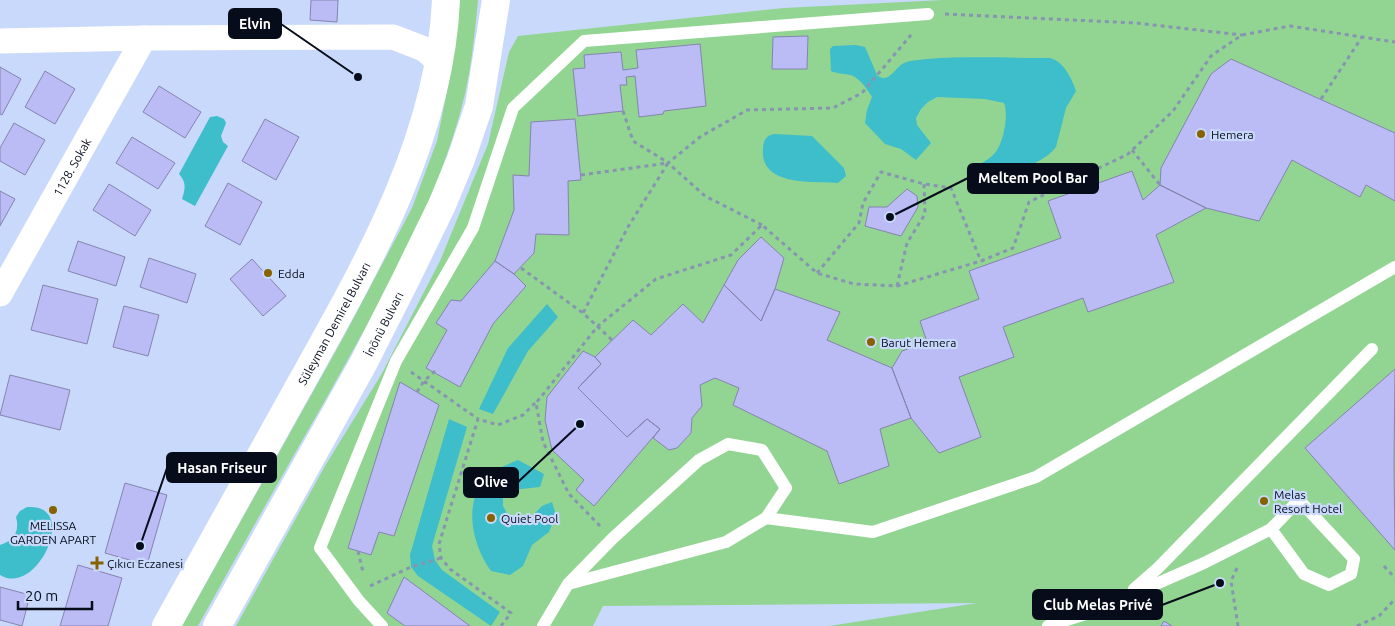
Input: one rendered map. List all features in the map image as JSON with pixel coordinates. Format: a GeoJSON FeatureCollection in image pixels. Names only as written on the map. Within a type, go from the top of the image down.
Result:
{"type":"FeatureCollection","features":[{"type":"Feature","properties":{"kind":"main road","name":"Süleyman Demirel Bulvarı"},"geometry":{"type":"LineString","coordinates":[[166,626],[332,328],[383,227],[420,139],[439,62],[446,0]]}},
{"type":"Feature","properties":{"kind":"main road","name":"İnönü Bulvarı"},"geometry":{"type":"LineString","coordinates":[[217,626],[363,364],[442,205],[479,106],[496,0]]}},
{"type":"Feature","properties":{"kind":"street"},"geometry":{"type":"LineString","coordinates":[[0,40],[393,37],[424,49],[439,62]]}},
{"type":"Feature","properties":{"kind":"street","name":"1128. Sokak"},"geometry":{"type":"LineString","coordinates":[[0,294],[144,38]]}},
{"type":"Feature","properties":{"kind":"lane"},"geometry":{"type":"LineString","coordinates":[[382,626],[359,601],[320,548],[396,361],[473,228],[513,108],[584,41],[928,14]]}},
{"type":"Feature","properties":{"kind":"lane"},"geometry":{"type":"LineString","coordinates":[[766,518],[873,532],[1036,477],[1395,267]]}},
{"type":"Feature","properties":{"kind":"lane"},"geometry":{"type":"LineString","coordinates":[[1124,598],[1158,568],[1372,349]]}},
{"type":"Feature","properties":{"kind":"lane"},"geometry":{"type":"LineString","coordinates":[[543,626],[568,584],[613,538],[699,460],[728,444],[762,450],[786,488],[766,518],[726,542],[568,584]]}},
{"type":"Feature","properties":{"kind":"lane"},"geometry":{"type":"LineString","coordinates":[[1048,626],[1092,612],[1204,563],[1271,529],[1299,500],[1354,559],[1350,574],[1329,585],[1304,574],[1271,529]]}},
{"type":"Feature","properties":{"kind":"path"},"geometry":{"type":"LineString","coordinates":[[583,313],[628,228],[668,163],[700,137],[747,110],[833,108],[862,93],[928,14],[1136,23],[1242,35],[1290,26],[1395,42]]}},
{"type":"Feature","properties":{"kind":"path"},"geometry":{"type":"LineString","coordinates":[[623,111],[632,141],[668,163],[705,196],[762,225],[817,273],[854,284],[897,286],[1013,248],[1029,202],[1128,154],[1173,111],[1211,56],[1242,35]]}},
{"type":"Feature","properties":{"kind":"path"},"geometry":{"type":"LineString","coordinates":[[1322,99],[1362,37]]}},
{"type":"Feature","properties":{"kind":"path"},"geometry":{"type":"LineString","coordinates":[[1132,150],[1160,185]]}},
{"type":"Feature","properties":{"kind":"path"},"geometry":{"type":"LineString","coordinates":[[581,175],[668,163]]}},
{"type":"Feature","properties":{"kind":"path"},"geometry":{"type":"LineString","coordinates":[[817,273],[859,223],[864,203],[881,172],[924,184],[951,188],[981,260]]}},
{"type":"Feature","properties":{"kind":"path"},"geometry":{"type":"LineString","coordinates":[[897,286],[907,243],[925,214],[924,184]]}},
{"type":"Feature","properties":{"kind":"path"},"geometry":{"type":"LineString","coordinates":[[396,361],[478,419],[498,425],[523,415],[536,403],[598,326],[656,278],[731,255],[762,225]]}},
{"type":"Feature","properties":{"kind":"path"},"geometry":{"type":"LineString","coordinates":[[522,268],[583,313],[612,340]]}},
{"type":"Feature","properties":{"kind":"path"},"geometry":{"type":"LineString","coordinates":[[417,392],[424,381],[435,371]]}},
{"type":"Feature","properties":{"kind":"path"},"geometry":{"type":"LineString","coordinates":[[536,403],[543,442],[569,494],[613,538]]}},
{"type":"Feature","properties":{"kind":"path"},"geometry":{"type":"LineString","coordinates":[[478,419],[439,544],[441,558],[450,570],[511,613],[501,626]]}},
{"type":"Feature","properties":{"kind":"path"},"geometry":{"type":"LineString","coordinates":[[358,551],[364,579]]}},
{"type":"Feature","properties":{"kind":"path"},"geometry":{"type":"LineString","coordinates":[[366,588],[411,568],[441,558]]}},
{"type":"Feature","properties":{"kind":"path"},"geometry":{"type":"LineString","coordinates":[[1238,626],[1231,581],[1239,564]]}},
{"type":"Feature","properties":{"kind":"path"},"geometry":{"type":"LineString","coordinates":[[1384,566],[1395,578]]}},
{"type":"Feature","properties":{"kind":"path"},"geometry":{"type":"LineString","coordinates":[[1357,626],[1380,616],[1395,599]]}},
{"type":"Feature","properties":{"kind":"shaded area"},"geometry":{"type":"Polygon","coordinates":[[[460,0],[478,0],[470,71],[454,134],[424,213],[367,325],[198,626],[182,626],[343,338],[412,208],[437,141],[452,66],[460,0]]]}},
{"type":"Feature","properties":{"kind":"shaded area","name":"Barut Hemera"},"geometry":{"type":"Polygon","coordinates":[[[943,0],[1395,0],[1395,626],[829,626],[977,603],[603,606],[593,626],[236,626],[325,466],[381,375],[440,261],[488,144],[509,52],[518,36],[784,8],[943,0]]]}},
{"type":"Feature","properties":{"kind":"shaded area"},"geometry":{"type":"Polygon","coordinates":[[[856,45],[865,47],[877,75],[881,78],[891,75],[900,65],[915,60],[1050,58],[1063,66],[1076,91],[1066,108],[1056,147],[1051,153],[1038,162],[1001,178],[985,190],[973,191],[966,172],[987,160],[997,151],[1005,123],[1004,103],[985,99],[937,97],[928,102],[916,118],[917,125],[931,143],[916,160],[901,149],[885,144],[865,123],[872,97],[862,84],[853,76],[831,71],[830,49],[833,46],[856,45]]]}},
{"type":"Feature","properties":{"kind":"shaded area"},"geometry":{"type":"Polygon","coordinates":[[[217,116],[224,119],[226,123],[221,136],[223,142],[228,146],[195,206],[182,199],[185,186],[179,174],[210,117],[217,116]]]}},
{"type":"Feature","properties":{"kind":"shaded area"},"geometry":{"type":"Polygon","coordinates":[[[774,134],[812,136],[844,168],[846,176],[838,183],[803,181],[779,176],[770,170],[764,161],[763,148],[765,140],[774,134]]]}},
{"type":"Feature","properties":{"kind":"shaded area"},"geometry":{"type":"Polygon","coordinates":[[[547,304],[558,317],[528,351],[493,414],[479,409],[508,348],[547,304]]]}},
{"type":"Feature","properties":{"kind":"shaded area"},"geometry":{"type":"Polygon","coordinates":[[[449,419],[467,427],[432,546],[435,560],[442,570],[500,612],[491,626],[418,576],[411,567],[410,555],[449,419]]]}},
{"type":"Feature","properties":{"kind":"shaded area","name":"Quiet Pool"},"geometry":{"type":"Polygon","coordinates":[[[518,460],[544,474],[540,487],[512,490],[503,497],[503,506],[510,519],[523,521],[542,506],[552,502],[556,515],[549,532],[532,545],[523,566],[510,575],[491,571],[480,552],[472,520],[474,498],[483,479],[496,470],[518,460]]]}},
{"type":"Feature","properties":{"kind":"shaded area"},"geometry":{"type":"Polygon","coordinates":[[[27,507],[43,510],[51,519],[52,533],[48,548],[39,563],[27,574],[14,579],[0,575],[0,545],[9,541],[15,535],[17,527],[16,517],[20,511],[27,507]]]}},
{"type":"Feature","properties":{"kind":"building"},"geometry":{"type":"Polygon","coordinates":[[[311,0],[338,0],[337,22],[310,20],[311,0]]]}},
{"type":"Feature","properties":{"kind":"building"},"geometry":{"type":"Polygon","coordinates":[[[808,36],[807,69],[772,69],[773,37],[808,36]]]}},
{"type":"Feature","properties":{"kind":"building"},"geometry":{"type":"Polygon","coordinates":[[[700,44],[706,106],[664,111],[663,114],[639,117],[635,76],[626,77],[627,85],[620,85],[623,111],[578,116],[573,69],[585,68],[584,55],[621,52],[623,70],[638,68],[636,50],[700,44]]]}},
{"type":"Feature","properties":{"kind":"building"},"geometry":{"type":"Polygon","coordinates":[[[1231,59],[1395,133],[1395,201],[1366,185],[1360,197],[1292,160],[1259,221],[1206,208],[1160,185],[1161,168],[1211,74],[1231,59]]]}},
{"type":"Feature","properties":{"kind":"building"},"geometry":{"type":"Polygon","coordinates":[[[0,67],[21,79],[2,115],[0,114],[0,67]]]}},
{"type":"Feature","properties":{"kind":"building"},"geometry":{"type":"Polygon","coordinates":[[[45,71],[75,89],[55,124],[25,107],[45,71]]]}},
{"type":"Feature","properties":{"kind":"building"},"geometry":{"type":"Polygon","coordinates":[[[159,86],[201,112],[185,138],[143,112],[159,86]]]}},
{"type":"Feature","properties":{"kind":"building"},"geometry":{"type":"Polygon","coordinates":[[[265,119],[299,137],[276,180],[242,161],[265,119]]]}},
{"type":"Feature","properties":{"kind":"building"},"geometry":{"type":"Polygon","coordinates":[[[575,119],[581,180],[568,181],[569,235],[536,234],[534,253],[514,274],[495,261],[514,210],[513,175],[529,176],[531,122],[575,119]]]}},
{"type":"Feature","properties":{"kind":"building"},"geometry":{"type":"Polygon","coordinates":[[[14,123],[45,140],[25,175],[0,161],[0,148],[14,123]]]}},
{"type":"Feature","properties":{"kind":"building"},"geometry":{"type":"Polygon","coordinates":[[[132,137],[175,163],[158,189],[116,163],[132,137]]]}},
{"type":"Feature","properties":{"kind":"building"},"geometry":{"type":"Polygon","coordinates":[[[1132,171],[1143,200],[1160,185],[1206,208],[1156,235],[1174,282],[1088,312],[1083,298],[1003,327],[1014,357],[959,377],[981,437],[939,453],[911,418],[892,368],[902,351],[927,342],[920,321],[979,299],[969,271],[1061,238],[1048,201],[1132,171]]]}},
{"type":"Feature","properties":{"kind":"building"},"geometry":{"type":"Polygon","coordinates":[[[228,183],[262,202],[240,245],[205,226],[228,183]]]}},
{"type":"Feature","properties":{"kind":"building"},"geometry":{"type":"Polygon","coordinates":[[[109,184],[151,210],[135,236],[93,210],[109,184]]]}},
{"type":"Feature","properties":{"kind":"building"},"geometry":{"type":"Polygon","coordinates":[[[907,189],[917,196],[918,207],[901,236],[865,226],[869,207],[887,207],[907,189]]]}},
{"type":"Feature","properties":{"kind":"building"},"geometry":{"type":"Polygon","coordinates":[[[0,191],[15,199],[0,226],[0,191]]]}},
{"type":"Feature","properties":{"kind":"building"},"geometry":{"type":"Polygon","coordinates":[[[761,237],[784,258],[775,289],[761,321],[724,285],[738,260],[761,237]]]}},
{"type":"Feature","properties":{"kind":"building"},"geometry":{"type":"Polygon","coordinates":[[[78,241],[125,257],[116,286],[68,271],[78,241]]]}},
{"type":"Feature","properties":{"kind":"building"},"geometry":{"type":"Polygon","coordinates":[[[149,258],[196,274],[187,303],[140,287],[149,258]]]}},
{"type":"Feature","properties":{"kind":"building"},"geometry":{"type":"Polygon","coordinates":[[[252,259],[286,296],[263,316],[230,279],[252,259]]]}},
{"type":"Feature","properties":{"kind":"building"},"geometry":{"type":"Polygon","coordinates":[[[495,261],[514,274],[526,286],[493,324],[460,387],[426,368],[447,330],[436,323],[451,300],[461,301],[495,261]]]}},
{"type":"Feature","properties":{"kind":"building"},"geometry":{"type":"Polygon","coordinates":[[[43,285],[98,299],[87,344],[31,330],[43,285]]]}},
{"type":"Feature","properties":{"kind":"building"},"geometry":{"type":"Polygon","coordinates":[[[724,285],[761,321],[775,289],[840,312],[827,340],[892,368],[911,418],[880,429],[889,466],[839,484],[827,451],[733,405],[739,388],[715,378],[700,385],[702,406],[692,418],[691,433],[677,448],[669,450],[653,438],[660,429],[647,419],[627,437],[578,388],[601,364],[595,357],[633,320],[651,335],[683,304],[703,323],[724,285]]]}},
{"type":"Feature","properties":{"kind":"building"},"geometry":{"type":"Polygon","coordinates":[[[124,306],[159,315],[148,356],[113,347],[124,306]]]}},
{"type":"Feature","properties":{"kind":"building"},"geometry":{"type":"Polygon","coordinates":[[[583,351],[595,357],[601,364],[578,388],[627,437],[647,419],[660,429],[594,506],[576,490],[584,480],[552,450],[545,420],[547,397],[583,351]]]}},
{"type":"Feature","properties":{"kind":"building"},"geometry":{"type":"Polygon","coordinates":[[[1395,369],[1394,463],[1395,550],[1305,448],[1395,369]]]}},
{"type":"Feature","properties":{"kind":"building"},"geometry":{"type":"Polygon","coordinates":[[[10,375],[70,390],[60,430],[0,415],[10,375]]]}},
{"type":"Feature","properties":{"kind":"building"},"geometry":{"type":"Polygon","coordinates":[[[400,382],[439,405],[394,536],[379,532],[371,555],[348,548],[400,382]]]}},
{"type":"Feature","properties":{"kind":"building"},"geometry":{"type":"Polygon","coordinates":[[[125,483],[167,495],[147,565],[105,553],[125,483]]]}},
{"type":"Feature","properties":{"kind":"building"},"geometry":{"type":"Polygon","coordinates":[[[78,565],[122,578],[108,626],[60,626],[78,565]]]}},
{"type":"Feature","properties":{"kind":"building"},"geometry":{"type":"Polygon","coordinates":[[[404,577],[470,626],[405,626],[387,613],[404,577]]]}},
{"type":"Feature","properties":{"kind":"building"},"geometry":{"type":"Polygon","coordinates":[[[0,587],[30,595],[22,626],[0,620],[0,587]]]}},
{"type":"Feature","properties":{"kind":"building"},"geometry":{"type":"Polygon","coordinates":[[[1164,621],[1172,626],[1161,626],[1164,621]]]}},
{"type":"Feature","properties":{"kind":"place","name":"Elvin"},"geometry":{"type":"Point","coordinates":[358,77]}},
{"type":"Feature","properties":{"kind":"place","name":"Hemera"},"geometry":{"type":"Point","coordinates":[1201,134]}},
{"type":"Feature","properties":{"kind":"place","name":"Meltem Pool Bar"},"geometry":{"type":"Point","coordinates":[890,217]}},
{"type":"Feature","properties":{"kind":"place","name":"Edda"},"geometry":{"type":"Point","coordinates":[268,273]}},
{"type":"Feature","properties":{"kind":"place","name":"Barut Hemera"},"geometry":{"type":"Point","coordinates":[871,342]}},
{"type":"Feature","properties":{"kind":"place","name":"Olive"},"geometry":{"type":"Point","coordinates":[580,424]}},
{"type":"Feature","properties":{"kind":"place","name":"Melas Resort Hotel"},"geometry":{"type":"Point","coordinates":[1264,501]}},
{"type":"Feature","properties":{"kind":"place","name":"MELISSA GARDEN APART"},"geometry":{"type":"Point","coordinates":[53,510]}},
{"type":"Feature","properties":{"kind":"place","name":"Quiet Pool"},"geometry":{"type":"Point","coordinates":[491,518]}},
{"type":"Feature","properties":{"kind":"place","name":"Hasan Friseur"},"geometry":{"type":"Point","coordinates":[140,546]}},
{"type":"Feature","properties":{"kind":"place","name":"Çıkıcı Eczanesi"},"geometry":{"type":"Point","coordinates":[97,563]}},
{"type":"Feature","properties":{"kind":"place","name":"Club Melas Privé"},"geometry":{"type":"Point","coordinates":[1220,583]}}]}
